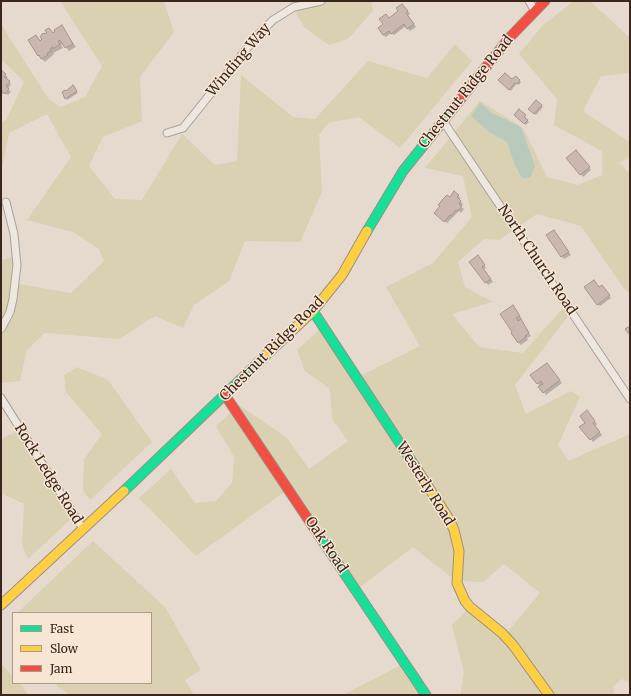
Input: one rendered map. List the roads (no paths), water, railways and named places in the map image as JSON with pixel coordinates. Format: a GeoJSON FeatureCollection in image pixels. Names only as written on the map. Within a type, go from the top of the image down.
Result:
{"type":"FeatureCollection","features":[{"type":"Feature","properties":{"kind":"street","name":"Winding Way"},"geometry":{"type":"LineString","coordinates":[[167,133],[183,128],[257,36],[273,20],[294,8],[322,1]]}},
{"type":"Feature","properties":{"kind":"street"},"geometry":{"type":"LineString","coordinates":[[529,1],[535,10]]}},
{"type":"Feature","properties":{"kind":"street","name":"Chestnut Ridge Road"},"geometry":{"type":"LineString","coordinates":[[1,605],[151,466],[313,311],[328,294],[350,262],[378,211],[403,171],[510,38],[545,1]]}},
{"type":"Feature","properties":{"kind":"street","name":"North Church Road"},"geometry":{"type":"LineString","coordinates":[[443,121],[630,399]]}},
{"type":"Feature","properties":{"kind":"street"},"geometry":{"type":"LineString","coordinates":[[1,329],[10,312],[17,265],[14,234],[6,202]]}},
{"type":"Feature","properties":{"kind":"street","name":"Westerly Road"},"geometry":{"type":"LineString","coordinates":[[313,311],[449,519],[454,530],[459,551],[457,583],[465,601],[470,607],[502,633],[513,645],[549,695]]}},
{"type":"Feature","properties":{"kind":"street","name":"Oak Road"},"geometry":{"type":"LineString","coordinates":[[225,396],[426,695]]}},
{"type":"Feature","properties":{"kind":"street","name":"Rock Ledge Road"},"geometry":{"type":"LineString","coordinates":[[1,398],[83,530]]}}]}
